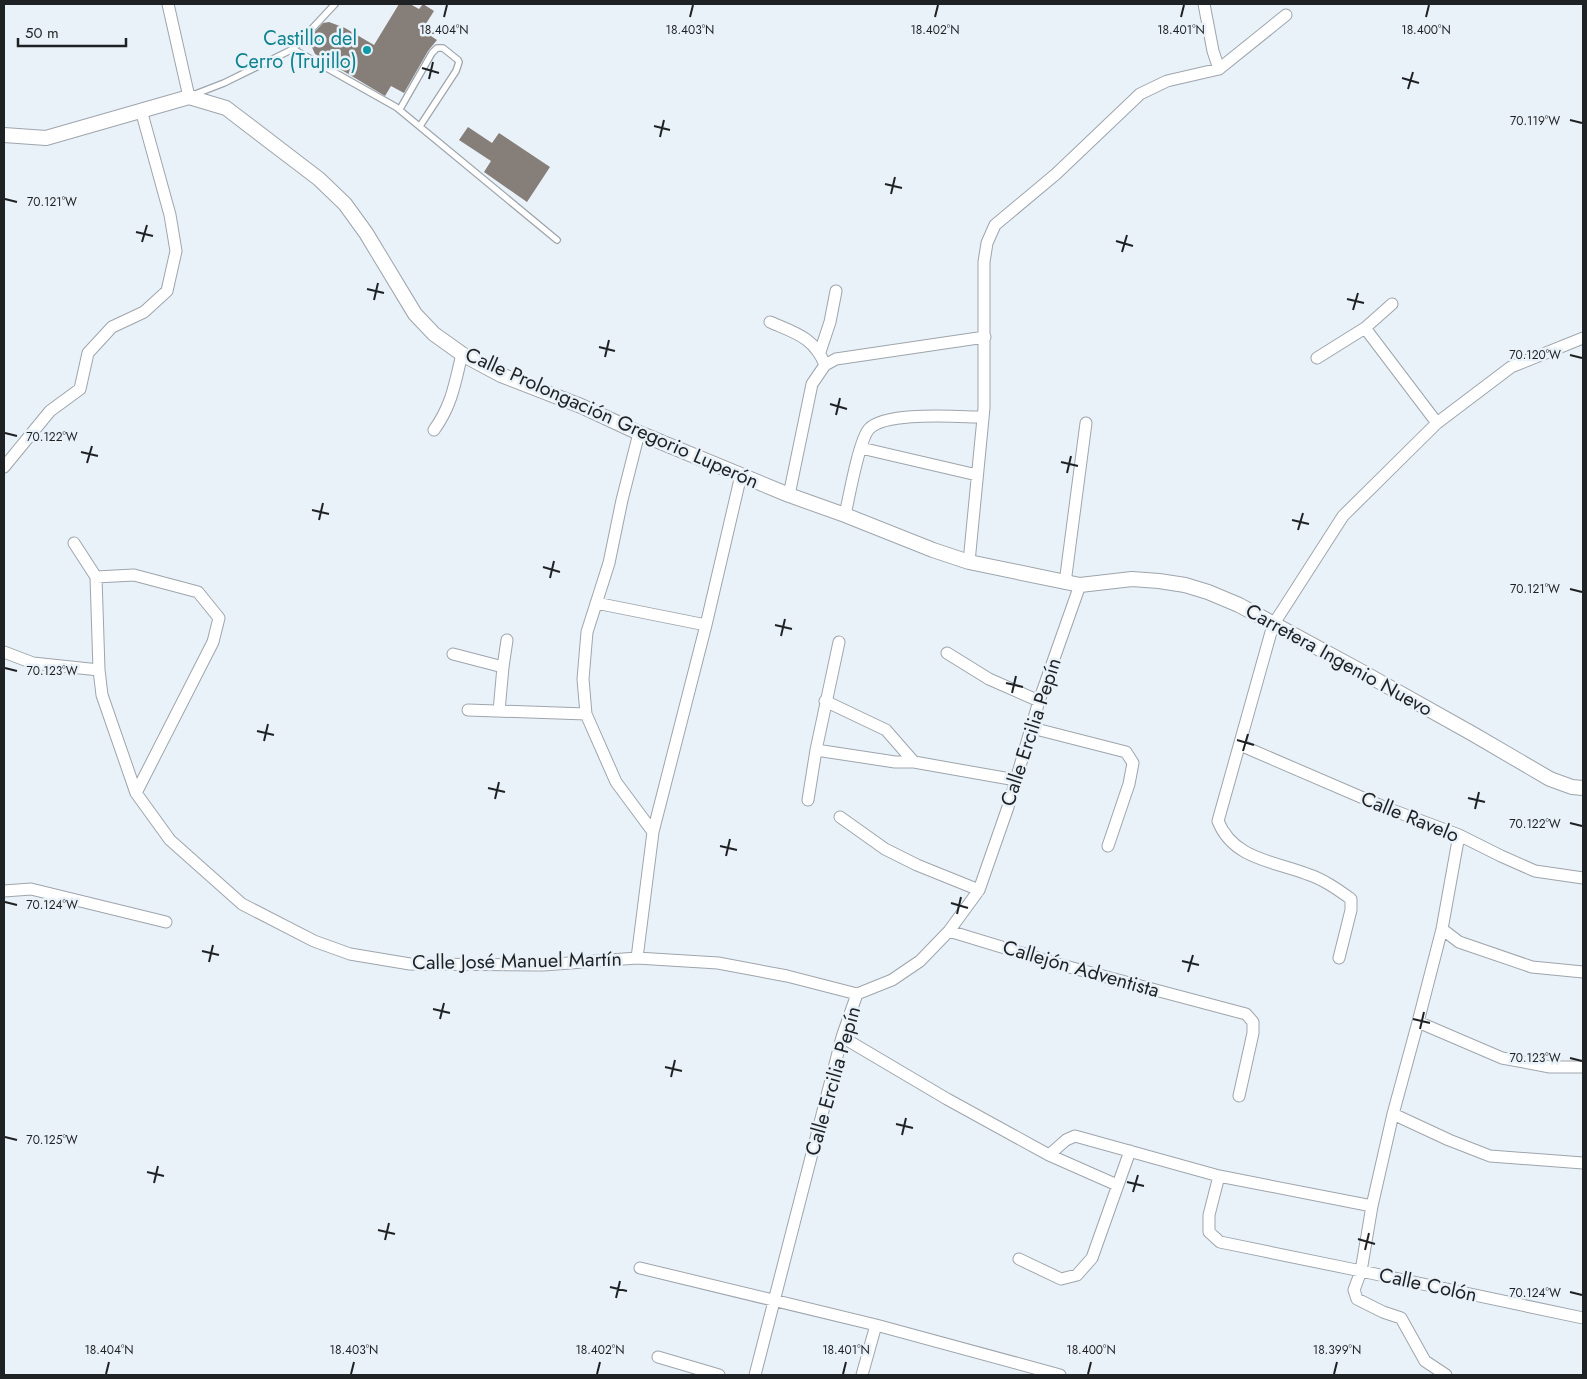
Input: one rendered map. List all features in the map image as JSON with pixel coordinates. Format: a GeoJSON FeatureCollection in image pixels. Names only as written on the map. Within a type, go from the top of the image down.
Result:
{"type":"FeatureCollection","features":[{"type":"Feature","properties":{"kind":"street"},"geometry":{"type":"LineString","coordinates":[[4,135],[46,138],[189,97],[168,4]]}},
{"type":"Feature","properties":{"kind":"street"},"geometry":{"type":"LineString","coordinates":[[1204,4],[1213,51],[1219,69]]}},
{"type":"Feature","properties":{"kind":"street"},"geometry":{"type":"LineString","coordinates":[[969,562],[983,417],[984,262],[987,243],[996,225],[1056,174],[1140,94],[1167,81],[1219,69],[1286,15]]}},
{"type":"Feature","properties":{"kind":"street","name":"Calle Prolongación Gregorio Luperón"},"geometry":{"type":"LineString","coordinates":[[189,97],[226,108],[319,179],[345,204],[366,233],[415,314],[434,334],[462,354],[501,374],[581,406],[639,433],[789,495],[933,550],[969,562],[1080,585]]}},
{"type":"Feature","properties":{"kind":"street"},"geometry":{"type":"LineString","coordinates":[[4,467],[50,411],[80,389],[88,353],[112,327],[144,312],[167,291],[176,251],[170,215],[141,110]]}},
{"type":"Feature","properties":{"kind":"street"},"geometry":{"type":"LineString","coordinates":[[820,352],[830,322],[836,291]]}},
{"type":"Feature","properties":{"kind":"street"},"geometry":{"type":"LineString","coordinates":[[1317,358],[1364,328],[1392,304]]}},
{"type":"Feature","properties":{"kind":"street"},"geometry":{"type":"LineString","coordinates":[[770,322],[804,337],[812,343],[820,352],[824,365]]}},
{"type":"Feature","properties":{"kind":"street"},"geometry":{"type":"LineString","coordinates":[[1364,328],[1437,423]]}},
{"type":"Feature","properties":{"kind":"street"},"geometry":{"type":"LineString","coordinates":[[789,495],[812,384],[824,365],[836,359],[985,337]]}},
{"type":"Feature","properties":{"kind":"street"},"geometry":{"type":"LineString","coordinates":[[1339,958],[1351,910],[1350,899],[1339,890],[1309,874],[1244,853],[1223,834],[1218,822],[1273,625],[1343,516],[1437,423],[1511,367],[1583,338]]}},
{"type":"Feature","properties":{"kind":"street"},"geometry":{"type":"LineString","coordinates":[[434,430],[445,415],[453,392],[462,354]]}},
{"type":"Feature","properties":{"kind":"street"},"geometry":{"type":"LineString","coordinates":[[845,515],[861,448],[869,429],[879,422],[897,417],[983,417]]}},
{"type":"Feature","properties":{"kind":"street"},"geometry":{"type":"LineString","coordinates":[[1065,582],[1086,423]]}},
{"type":"Feature","properties":{"kind":"street"},"geometry":{"type":"LineString","coordinates":[[639,433],[609,563],[587,632],[583,680],[586,714],[616,782],[653,832]]}},
{"type":"Feature","properties":{"kind":"street"},"geometry":{"type":"LineString","coordinates":[[861,448],[977,475]]}},
{"type":"Feature","properties":{"kind":"street"},"geometry":{"type":"LineString","coordinates":[[638,958],[653,832],[706,625],[741,475]]}},
{"type":"Feature","properties":{"kind":"street"},"geometry":{"type":"LineString","coordinates":[[74,543],[96,577],[134,575],[198,592],[219,618],[213,642],[136,793]]}},
{"type":"Feature","properties":{"kind":"street","name":"Calle José Manuel Martín"},"geometry":{"type":"LineString","coordinates":[[96,577],[99,670],[102,695],[136,793],[170,840],[242,904],[314,941],[350,954],[410,964],[543,965],[638,958],[718,963],[787,976],[858,994]]}},
{"type":"Feature","properties":{"kind":"street","name":"Carretera Ingenio Nuevo"},"geometry":{"type":"LineString","coordinates":[[1080,585],[1132,580],[1159,581],[1185,585],[1208,592],[1239,605],[1473,734],[1550,780],[1572,787],[1583,788]]}},
{"type":"Feature","properties":{"kind":"street","name":"Calle Ercilia Pepín"},"geometry":{"type":"LineString","coordinates":[[755,1375],[842,1037],[858,994],[892,980],[920,961],[949,931],[979,890],[1040,701],[1080,585]]}},
{"type":"Feature","properties":{"kind":"street"},"geometry":{"type":"LineString","coordinates":[[596,603],[706,625]]}},
{"type":"Feature","properties":{"kind":"street"},"geometry":{"type":"LineString","coordinates":[[498,711],[507,640]]}},
{"type":"Feature","properties":{"kind":"street"},"geometry":{"type":"LineString","coordinates":[[808,800],[825,701],[839,642]]}},
{"type":"Feature","properties":{"kind":"street"},"geometry":{"type":"LineString","coordinates":[[4,652],[33,663],[99,670]]}},
{"type":"Feature","properties":{"kind":"street"},"geometry":{"type":"LineString","coordinates":[[948,653],[989,679],[1040,701]]}},
{"type":"Feature","properties":{"kind":"street"},"geometry":{"type":"LineString","coordinates":[[453,654],[503,667]]}},
{"type":"Feature","properties":{"kind":"street"},"geometry":{"type":"LineString","coordinates":[[825,701],[886,730],[914,762]]}},
{"type":"Feature","properties":{"kind":"street"},"geometry":{"type":"LineString","coordinates":[[468,710],[586,714]]}},
{"type":"Feature","properties":{"kind":"street"},"geometry":{"type":"LineString","coordinates":[[1032,728],[1126,752],[1133,763],[1130,784],[1108,846]]}},
{"type":"Feature","properties":{"kind":"street","name":"Calle Ravelo"},"geometry":{"type":"LineString","coordinates":[[1240,744],[1384,807],[1459,836],[1535,871],[1583,878]]}},
{"type":"Feature","properties":{"kind":"street"},"geometry":{"type":"LineString","coordinates":[[816,750],[895,762],[914,762],[1016,780]]}},
{"type":"Feature","properties":{"kind":"street"},"geometry":{"type":"LineString","coordinates":[[840,817],[885,849],[917,865],[979,890]]}},
{"type":"Feature","properties":{"kind":"street"},"geometry":{"type":"LineString","coordinates":[[1446,1375],[1425,1361],[1401,1318],[1383,1312],[1358,1299],[1354,1290],[1361,1270],[1372,1206],[1392,1114],[1442,929],[1459,836]]}},
{"type":"Feature","properties":{"kind":"street"},"geometry":{"type":"LineString","coordinates":[[4,891],[30,889],[166,922]]}},
{"type":"Feature","properties":{"kind":"street"},"geometry":{"type":"LineString","coordinates":[[1442,929],[1459,942],[1532,967],[1583,972]]}},
{"type":"Feature","properties":{"kind":"street","name":"Callejón Adventista"},"geometry":{"type":"LineString","coordinates":[[949,931],[1054,963],[1246,1014],[1253,1022],[1253,1033],[1239,1096]]}},
{"type":"Feature","properties":{"kind":"street"},"geometry":{"type":"LineString","coordinates":[[1418,1022],[1502,1058],[1550,1066],[1583,1067]]}},
{"type":"Feature","properties":{"kind":"street"},"geometry":{"type":"LineString","coordinates":[[842,1037],[947,1100],[1049,1155],[1117,1184]]}},
{"type":"Feature","properties":{"kind":"street"},"geometry":{"type":"LineString","coordinates":[[1392,1114],[1490,1156],[1583,1163]]}},
{"type":"Feature","properties":{"kind":"street"},"geometry":{"type":"LineString","coordinates":[[1049,1155],[1066,1140],[1075,1136],[1219,1176],[1372,1206]]}},
{"type":"Feature","properties":{"kind":"street"},"geometry":{"type":"LineString","coordinates":[[1019,1258],[1061,1279],[1077,1275],[1092,1258],[1130,1151]]}},
{"type":"Feature","properties":{"kind":"street","name":"Calle Colón"},"geometry":{"type":"LineString","coordinates":[[1219,1176],[1209,1215],[1209,1232],[1220,1242],[1583,1318]]}},
{"type":"Feature","properties":{"kind":"street"},"geometry":{"type":"LineString","coordinates":[[640,1268],[876,1325],[1060,1375]]}},
{"type":"Feature","properties":{"kind":"street"},"geometry":{"type":"LineString","coordinates":[[862,1375],[876,1325]]}},
{"type":"Feature","properties":{"kind":"street"},"geometry":{"type":"LineString","coordinates":[[658,1358],[718,1375]]}},
{"type":"Feature","properties":{"kind":"lane"},"geometry":{"type":"LineString","coordinates":[[189,97],[224,83],[293,49],[335,4]]}},
{"type":"Feature","properties":{"kind":"lane"},"geometry":{"type":"LineString","coordinates":[[400,109],[432,53],[437,48],[443,48],[458,60],[456,71],[420,126]]}},
{"type":"Feature","properties":{"kind":"lane"},"geometry":{"type":"LineString","coordinates":[[293,49],[400,109],[557,240]]}},
{"type":"Feature","properties":{"kind":"building","name":"Castillo del Cerro (Trujillo)"},"geometry":{"type":"Polygon","coordinates":[[[399,4],[410,4],[419,9],[423,4],[434,11],[422,30],[437,40],[428,51],[404,93],[391,86],[385,96],[315,54],[311,45],[312,35],[323,23],[329,22],[345,28],[374,45],[399,4]]]}},
{"type":"Feature","properties":{"kind":"building"},"geometry":{"type":"Polygon","coordinates":[[[468,127],[492,143],[499,133],[550,167],[527,202],[484,172],[491,161],[459,140],[468,127]]]}},
{"type":"Feature","properties":{"kind":"place","name":"Castillo del Cerro (Trujillo)"},"geometry":{"type":"Point","coordinates":[367,50]}}]}
